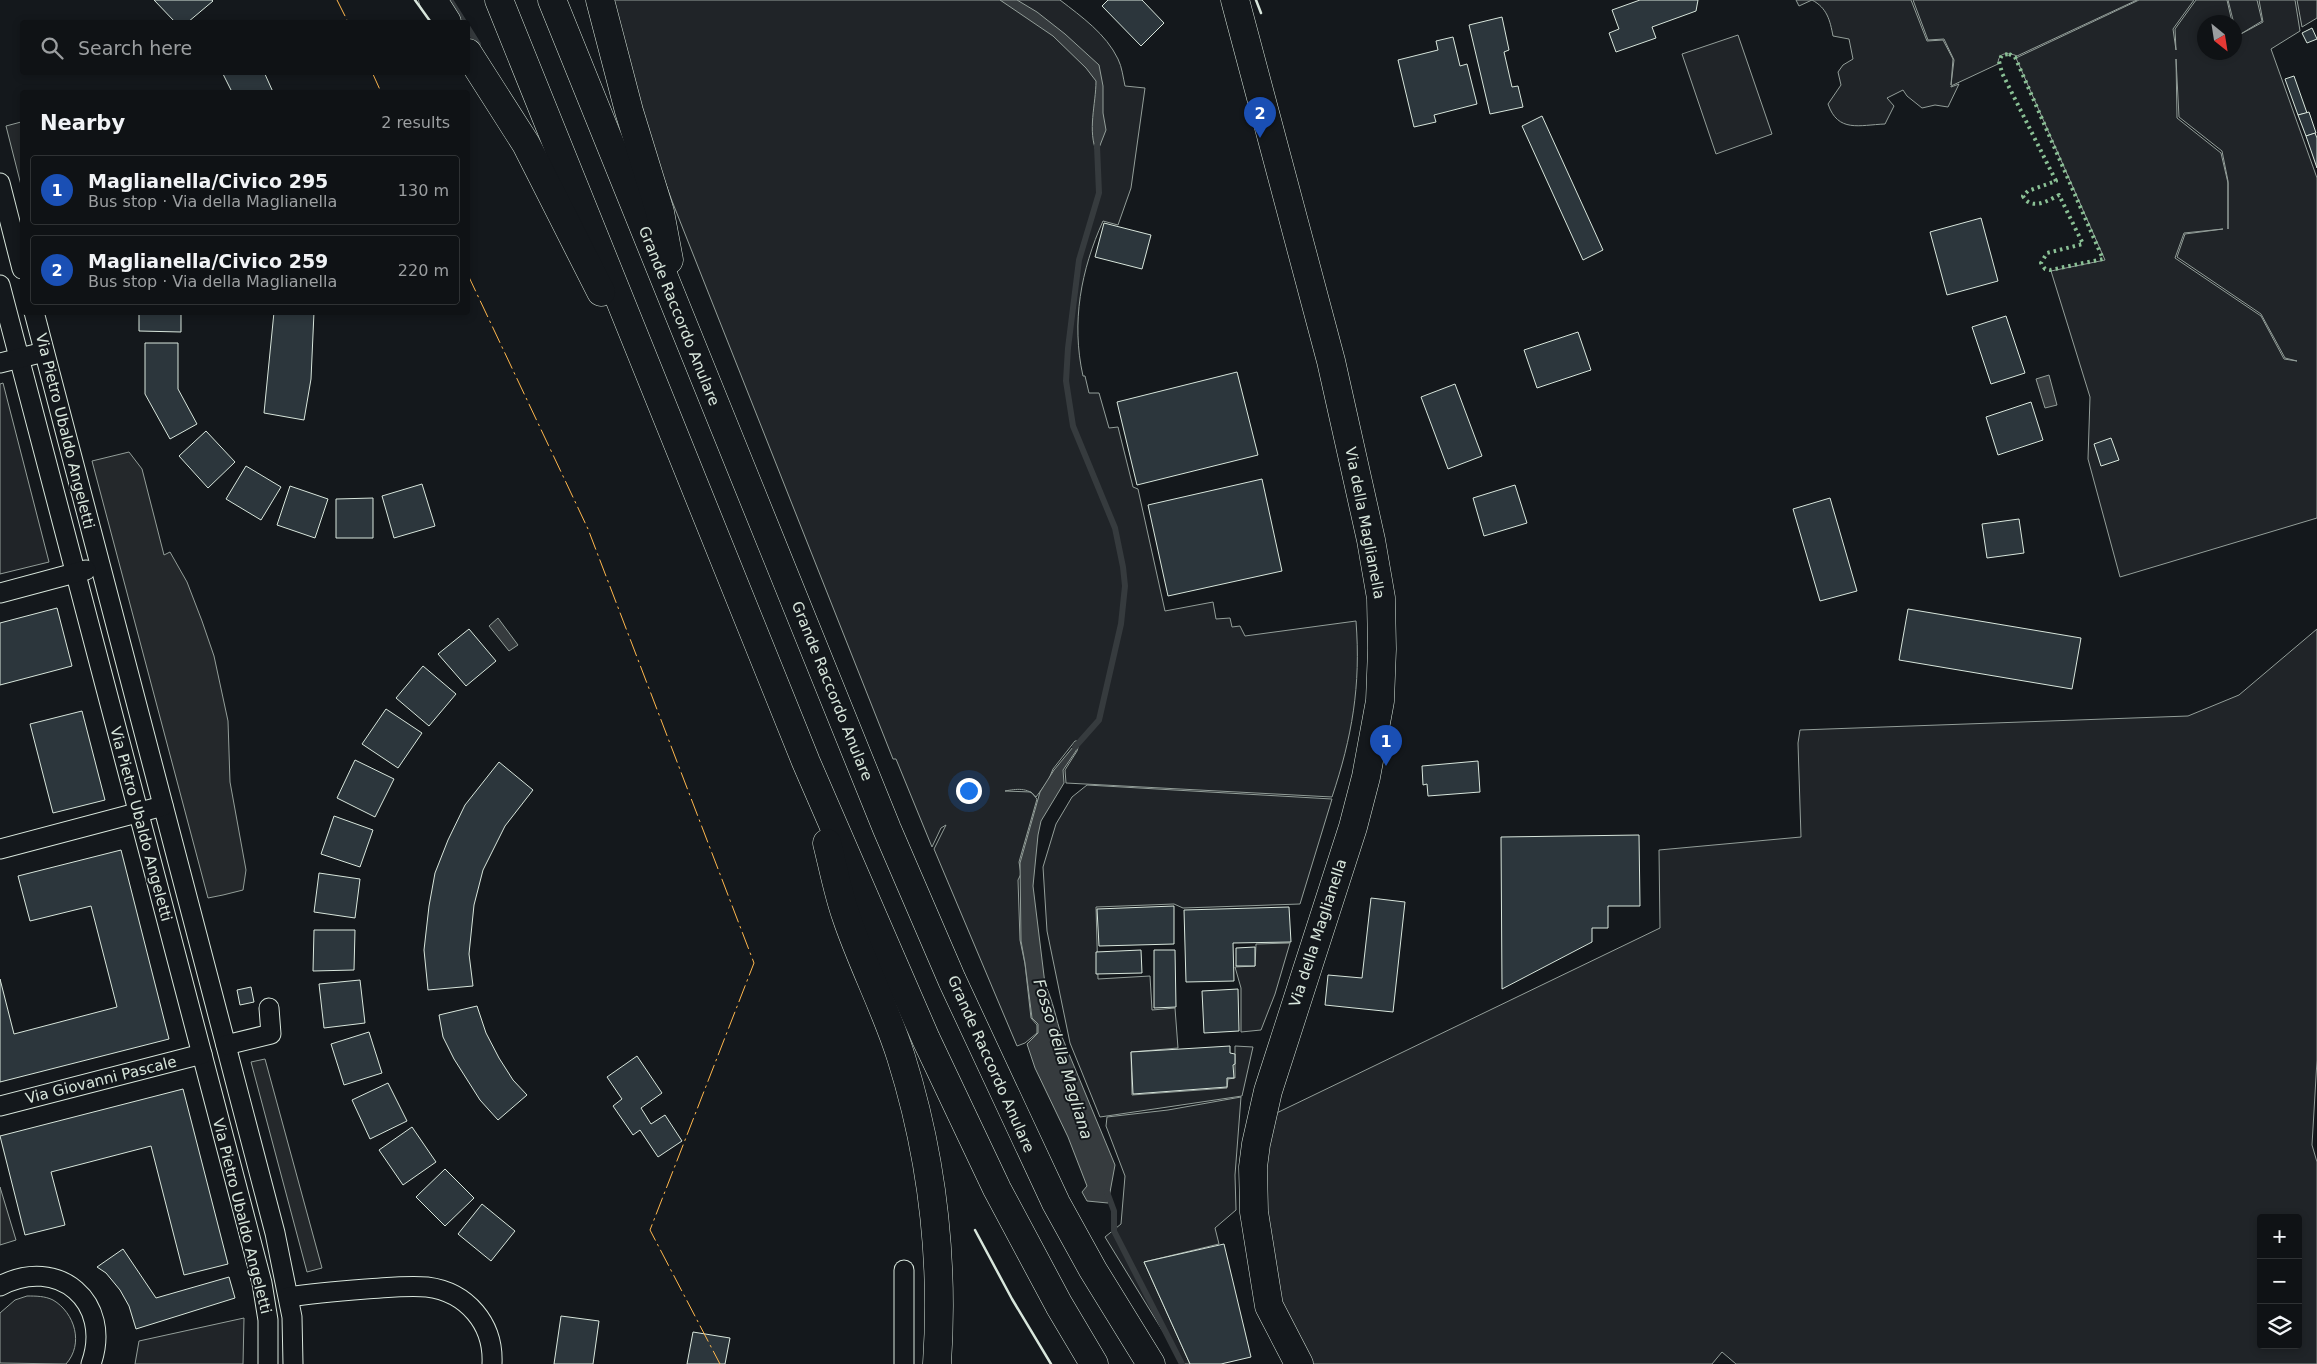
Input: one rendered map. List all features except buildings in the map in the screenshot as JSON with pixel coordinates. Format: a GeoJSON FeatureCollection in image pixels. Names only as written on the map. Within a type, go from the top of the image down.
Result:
{"type":"FeatureCollection","features":[{"type":"Feature","properties":{"kind":"main road"},"geometry":{"type":"LineString","coordinates":[[433,0],[447,20]]}},
{"type":"Feature","properties":{"kind":"main road"},"geometry":{"type":"LineString","coordinates":[[499,0],[806,762],[926,1039],[970,1134],[1017,1228],[1058,1305],[1094,1364]]}},
{"type":"Feature","properties":{"kind":"main road","name":"Grande Raccordo Anulare"},"geometry":{"type":"LineString","coordinates":[[552,0],[887,829],[960,997],[1056,1203],[1093,1270],[1151,1364]]}},
{"type":"Feature","properties":{"kind":"main road"},"geometry":{"type":"LineString","coordinates":[[600,0],[629,111],[660,212],[668,255],[671,297]]}},
{"type":"Feature","properties":{"kind":"main road","name":"Via della Maglianella"},"geometry":{"type":"LineString","coordinates":[[1235,0],[1331,361],[1371,540],[1382,623],[1380,701],[1366,777],[1353,827],[1268,1091],[1256,1144],[1253,1167],[1253,1198],[1269,1306],[1299,1364]]}},
{"type":"Feature","properties":{"kind":"main road"},"geometry":{"type":"LineString","coordinates":[[470,56],[526,144],[595,282],[638,345]]}},
{"type":"Feature","properties":{"kind":"main road"},"geometry":{"type":"LineString","coordinates":[[806,762],[846,916],[901,1056],[918,1117],[927,1161],[935,1222],[938,1281],[937,1364]]}},
{"type":"Feature","properties":{"kind":"main road"},"geometry":{"type":"LineString","coordinates":[[1269,1306],[1276,1364]]}},
{"type":"Feature","properties":{"kind":"street"},"geometry":{"type":"LineString","coordinates":[[0,184],[20,261]]}},
{"type":"Feature","properties":{"kind":"street","name":"Via Pietro Ubaldo Angeletti"},"geometry":{"type":"LineString","coordinates":[[0,286],[266,1300],[269,1333],[268,1364]]}},
{"type":"Feature","properties":{"kind":"street","name":"Via Pietro Ubaldo Angeletti"},"geometry":{"type":"LineString","coordinates":[[35,315],[275,1233],[289,1297],[293,1327],[293,1364]]}},
{"type":"Feature","properties":{"kind":"street"},"geometry":{"type":"LineString","coordinates":[[0,364],[44,352]]}},
{"type":"Feature","properties":{"kind":"street"},"geometry":{"type":"LineString","coordinates":[[0,593],[100,566]]}},
{"type":"Feature","properties":{"kind":"street"},"geometry":{"type":"LineString","coordinates":[[0,850],[163,806]]}},
{"type":"Feature","properties":{"kind":"street"},"geometry":{"type":"LineString","coordinates":[[226,1045],[271,1034],[268,1008]]}},
{"type":"Feature","properties":{"kind":"street","name":"Via Giovanni Pascale"},"geometry":{"type":"LineString","coordinates":[[0,1106],[202,1054]]}},
{"type":"Feature","properties":{"kind":"street"},"geometry":{"type":"LineString","coordinates":[[904,1270],[904,1364]]}},
{"type":"Feature","properties":{"kind":"street"},"geometry":{"type":"LineString","coordinates":[[0,1286],[14,1278],[32,1274],[50,1276],[68,1284],[82,1295],[92,1310],[97,1328],[97,1346],[91,1364]]}},
{"type":"Feature","properties":{"kind":"street"},"geometry":{"type":"LineString","coordinates":[[289,1297],[419,1286],[448,1292],[468,1304],[481,1319],[489,1335],[492,1364]]}},
{"type":"Feature","properties":{"kind":"shaded area"},"geometry":{"type":"Polygon","coordinates":[[[612,0],[1060,0],[1093,26],[1107,42],[1119,62],[1125,86],[1145,88],[1131,188],[1118,225],[1103,221],[1095,240],[1080,297],[1078,336],[1083,376],[1085,376],[1089,393],[1099,393],[1109,428],[1118,427],[1133,487],[1138,489],[1165,611],[1213,602],[1216,619],[1230,618],[1232,627],[1240,626],[1245,636],[1356,621],[1356,689],[1350,732],[1332,797],[1066,783],[1065,770],[1077,751],[1080,741],[1075,741],[1053,769],[1048,781],[1036,797],[1032,793],[1037,799],[1019,862],[1021,874],[1018,880],[1020,940],[1025,964],[1031,1018],[1037,1025],[1037,1033],[1025,1043],[1017,1046],[934,849],[946,825],[941,828],[932,847],[896,759],[893,759],[672,201],[655,154],[612,0]],[[1026,790],[1005,791],[1030,792],[1026,790]]]}},
{"type":"Feature","properties":{"kind":"shaded area"},"geometry":{"type":"Polygon","coordinates":[[[1796,0],[1812,0],[1799,6],[1796,0]]]}},
{"type":"Feature","properties":{"kind":"shaded area"},"geometry":{"type":"Polygon","coordinates":[[[1812,0],[1911,0],[1927,41],[1943,40],[1953,59],[1951,85],[1954,60],[1944,39],[1928,40],[1913,0],[2137,0],[2017,56],[2010,54],[2002,55],[1998,60],[1998,64],[1951,86],[1959,84],[1948,107],[1935,105],[1922,108],[1907,96],[1903,90],[1887,98],[1894,106],[1885,124],[1858,126],[1837,120],[1828,104],[1841,85],[1838,72],[1843,65],[1853,59],[1849,39],[1833,36],[1827,15],[1812,0]]]}},
{"type":"Feature","properties":{"kind":"shaded area"},"geometry":{"type":"Polygon","coordinates":[[[2139,0],[2194,0],[2173,29],[2176,50],[2175,29],[2196,0],[2227,0],[2230,15],[2197,15],[2197,60],[2242,60],[2242,33],[2263,22],[2259,0],[2295,0],[2300,31],[2271,49],[2317,178],[2317,518],[2120,577],[2088,459],[2090,397],[2051,271],[2105,260],[2016,58],[2139,0]],[[2176,59],[2177,118],[2221,153],[2228,183],[2222,151],[2179,117],[2176,59]],[[2223,229],[2184,233],[2175,258],[2261,316],[2284,359],[2297,361],[2285,358],[2261,314],[2177,257],[2185,234],[2223,229]]]}},
{"type":"Feature","properties":{"kind":"shaded area"},"geometry":{"type":"Polygon","coordinates":[[[2228,0],[2257,0],[2262,21],[2242,33],[2242,15],[2232,15],[2228,0]]]}},
{"type":"Feature","properties":{"kind":"shaded area"},"geometry":{"type":"Polygon","coordinates":[[[2297,0],[2317,0],[2317,18],[2302,27],[2297,0]]]}},
{"type":"Feature","properties":{"kind":"shaded area"},"geometry":{"type":"Polygon","coordinates":[[[1738,35],[1772,134],[1716,154],[1682,54],[1738,35]]]}},
{"type":"Feature","properties":{"kind":"shaded area"},"geometry":{"type":"Polygon","coordinates":[[[20,122],[20,181],[6,126],[20,122]]]}},
{"type":"Feature","properties":{"kind":"shaded area"},"geometry":{"type":"Polygon","coordinates":[[[3,383],[49,562],[0,574],[0,384],[3,383]]]}},
{"type":"Feature","properties":{"kind":"shaded area"},"geometry":{"type":"Polygon","coordinates":[[[129,452],[142,469],[164,555],[170,552],[187,582],[202,621],[214,656],[228,721],[230,782],[246,870],[243,890],[208,898],[92,461],[129,452]]]}},
{"type":"Feature","properties":{"kind":"shaded area"},"geometry":{"type":"Polygon","coordinates":[[[2317,629],[2317,1060],[2312,1145],[2317,1162],[2317,1364],[1736,1364],[1722,1352],[1712,1364],[1299,1364],[1265,1282],[1260,1121],[1660,928],[1659,850],[1801,837],[1798,743],[1800,730],[2188,716],[2239,695],[2317,629]]]}},
{"type":"Feature","properties":{"kind":"shaded area"},"geometry":{"type":"Polygon","coordinates":[[[1087,785],[1332,799],[1300,904],[1183,908],[1174,904],[1096,907],[1098,979],[1150,976],[1152,1010],[1175,1008],[1178,1048],[1131,1052],[1132,1095],[1227,1088],[1228,1079],[1235,1078],[1235,1046],[1253,1047],[1242,1096],[1100,1117],[1070,1043],[1047,931],[1043,867],[1056,824],[1072,797],[1087,785]]]}},
{"type":"Feature","properties":{"kind":"shaded area"},"geometry":{"type":"Polygon","coordinates":[[[1290,943],[1275,994],[1261,1030],[1241,1032],[1241,988],[1235,967],[1255,966],[1256,944],[1290,943]]]}},
{"type":"Feature","properties":{"kind":"shaded area"},"geometry":{"type":"Polygon","coordinates":[[[265,1059],[322,1268],[307,1272],[251,1062],[265,1059]]]}},
{"type":"Feature","properties":{"kind":"shaded area"},"geometry":{"type":"Polygon","coordinates":[[[1241,1097],[1235,1175],[1236,1210],[1215,1228],[1219,1244],[1144,1262],[1190,1364],[1183,1364],[1105,1237],[1121,1224],[1125,1176],[1106,1126],[1107,1117],[1168,1110],[1241,1097]]]}},
{"type":"Feature","properties":{"kind":"shaded area"},"geometry":{"type":"Polygon","coordinates":[[[0,1187],[16,1240],[0,1245],[0,1187]]]}},
{"type":"Feature","properties":{"kind":"shaded area"},"geometry":{"type":"Polygon","coordinates":[[[27,1296],[44,1297],[53,1300],[61,1306],[72,1321],[76,1338],[75,1347],[72,1356],[66,1364],[0,1363],[0,1313],[15,1300],[27,1296]]]}},
{"type":"Feature","properties":{"kind":"shaded area"},"geometry":{"type":"Polygon","coordinates":[[[244,1318],[243,1364],[135,1364],[139,1341],[244,1318]]]}},
{"type":"Feature","properties":{"kind":"water"},"geometry":{"type":"Polygon","coordinates":[[[1000,0],[1017,0],[1037,12],[1099,65],[1103,86],[1103,113],[1106,130],[1097,153],[1092,127],[1096,81],[1086,68],[1053,36],[1000,0]]]}},
{"type":"Feature","properties":{"kind":"water"},"geometry":{"type":"Polygon","coordinates":[[[2049,375],[2057,405],[2045,408],[2036,379],[2049,375]]]}},
{"type":"Feature","properties":{"kind":"water"},"geometry":{"type":"Polygon","coordinates":[[[498,618],[518,645],[509,651],[489,626],[498,618]]]}},
{"type":"Feature","properties":{"kind":"water"},"geometry":{"type":"Polygon","coordinates":[[[1078,741],[1076,751],[1063,770],[1064,783],[1041,821],[1033,886],[1045,984],[1062,1037],[1115,1165],[1108,1203],[1087,1201],[1082,1192],[1087,1186],[1068,1137],[1035,1068],[1027,1044],[1038,1033],[1038,1024],[1032,1018],[1021,941],[1020,863],[1040,792],[1054,770],[1078,741]]]}},
{"type":"Feature","properties":{"kind":"waterway"},"geometry":{"type":"LineString","coordinates":[[450,0],[463,20]]}},
{"type":"Feature","properties":{"kind":"waterway"},"geometry":{"type":"LineString","coordinates":[[470,31],[478,44]]}},
{"type":"Feature","properties":{"kind":"waterway","name":"Fosso della Magliana"},"geometry":{"type":"LineString","coordinates":[[1075,747],[1099,720],[1121,624],[1125,586],[1115,528],[1073,426],[1066,381],[1068,348],[1079,260],[1099,193],[1097,146]]}},
{"type":"Feature","properties":{"kind":"waterway","name":"Fosso della Magliana"},"geometry":{"type":"LineString","coordinates":[[1107,1192],[1114,1211],[1114,1231],[1182,1364]]}},
{"type":"Feature","properties":{"kind":"hedge"},"geometry":{"type":"LineString","coordinates":[[2009,54],[2015,57],[2103,259],[2050,270],[2045,269],[2041,263],[2047,253],[2083,244],[2059,195],[2045,202],[2035,204],[2026,201],[2023,196],[2028,191],[2056,181],[2002,73],[1999,61],[2002,55],[2009,54]]}},
{"type":"Feature","properties":{"kind":"wall"},"geometry":{"type":"LineString","coordinates":[[415,0],[429,20]]}},
{"type":"Feature","properties":{"kind":"wall"},"geometry":{"type":"LineString","coordinates":[[1256,0],[1261,13]]}},
{"type":"Feature","properties":{"kind":"wall"},"geometry":{"type":"LineString","coordinates":[[975,1230],[1012,1299],[1051,1364]]}},
{"type":"Feature","properties":{"kind":"power"},"geometry":{"type":"LineString","coordinates":[[337,0],[347,20]]}},
{"type":"Feature","properties":{"kind":"power"},"geometry":{"type":"LineString","coordinates":[[373,75],[380,90]]}},
{"type":"Feature","properties":{"kind":"power"},"geometry":{"type":"LineString","coordinates":[[470,279],[588,529],[754,963],[650,1230],[720,1364]]}},
{"type":"Feature","properties":{"kind":"place","name":"Maglianella/Civico 259"},"geometry":{"type":"Point","coordinates":[1260,138]}},
{"type":"Feature","properties":{"kind":"place","name":"Maglianella/Civico 295"},"geometry":{"type":"Point","coordinates":[1386,766]}}]}
